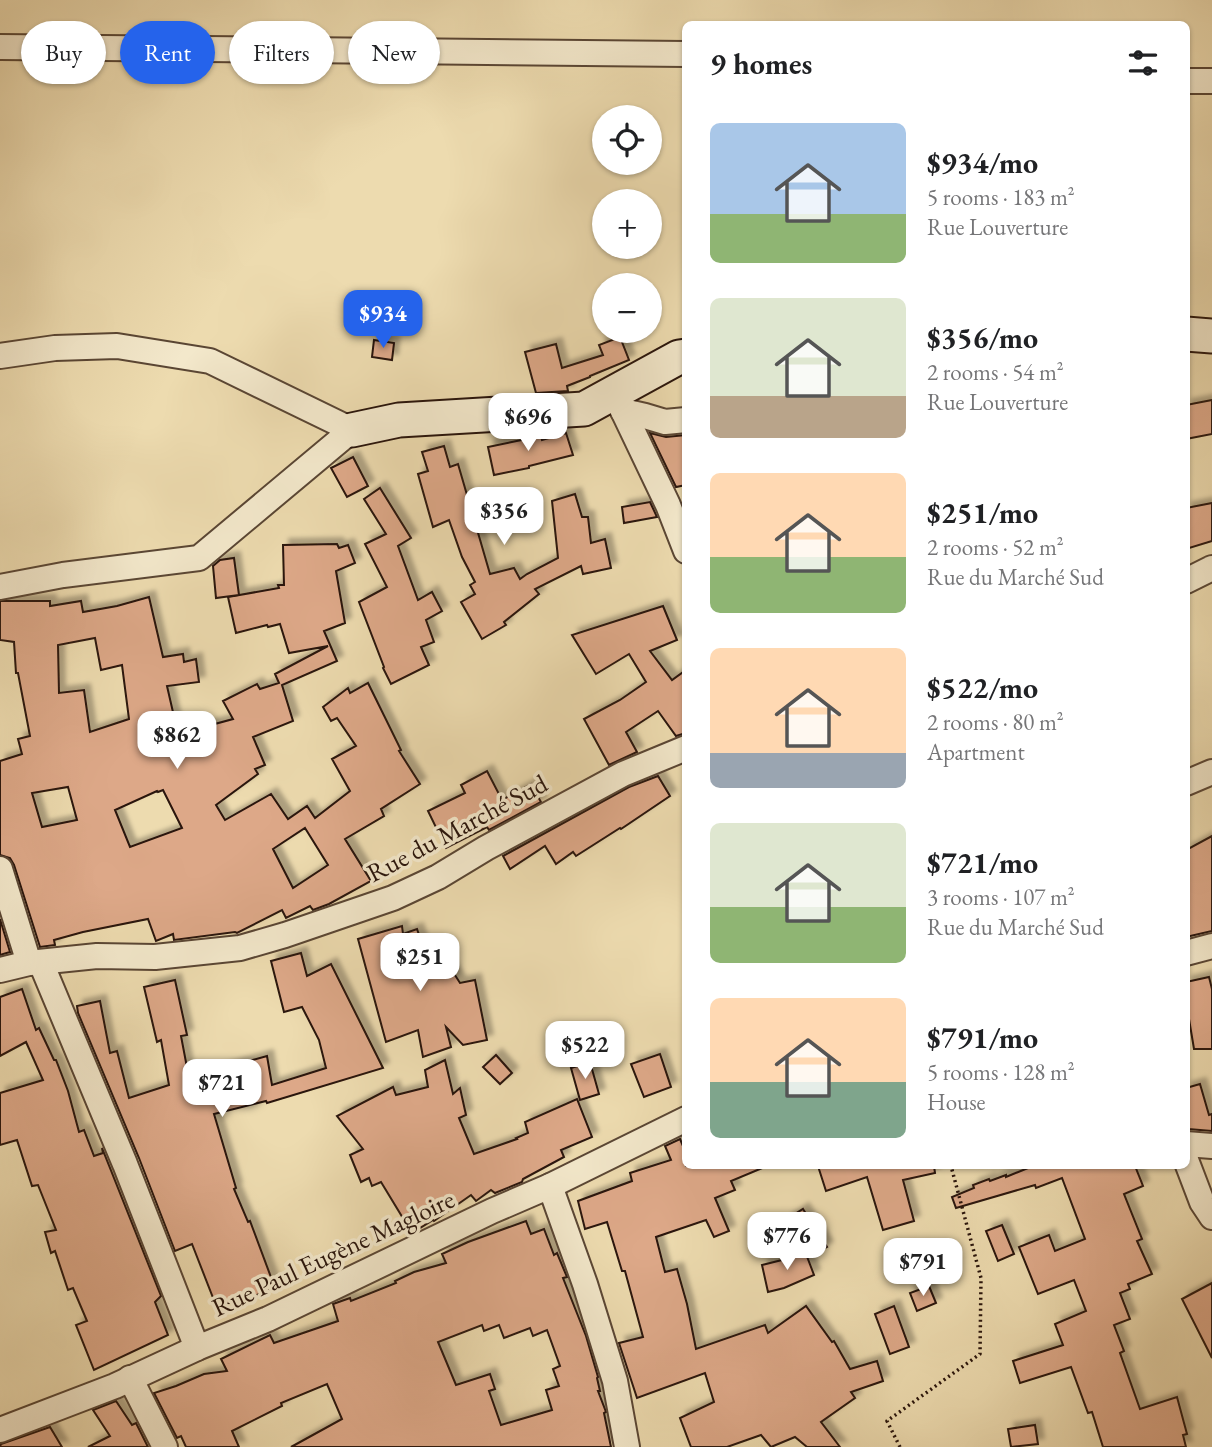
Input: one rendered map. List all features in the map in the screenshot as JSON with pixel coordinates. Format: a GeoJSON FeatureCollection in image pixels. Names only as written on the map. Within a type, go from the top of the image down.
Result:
{"type":"FeatureCollection","features":[{"type":"Feature","properties":{"kind":"main road"},"geometry":{"type":"LineString","coordinates":[[1190,334],[1212,336]]}},
{"type":"Feature","properties":{"kind":"main road"},"geometry":{"type":"LineString","coordinates":[[352,430],[399,421],[584,409],[619,402],[682,357]]}},
{"type":"Feature","properties":{"kind":"street"},"geometry":{"type":"LineString","coordinates":[[0,47],[682,54]]}},
{"type":"Feature","properties":{"kind":"street"},"geometry":{"type":"LineString","coordinates":[[1190,81],[1212,81]]}},
{"type":"Feature","properties":{"kind":"street"},"geometry":{"type":"LineString","coordinates":[[0,356],[55,348],[117,346],[210,361],[352,430],[199,558],[64,575],[0,587]]}},
{"type":"Feature","properties":{"kind":"street"},"geometry":{"type":"LineString","coordinates":[[619,402],[645,416],[665,422],[682,420]]}},
{"type":"Feature","properties":{"kind":"street"},"geometry":{"type":"LineString","coordinates":[[619,402],[682,541]]}},
{"type":"Feature","properties":{"kind":"street"},"geometry":{"type":"LineString","coordinates":[[1190,579],[1212,568]]}},
{"type":"Feature","properties":{"kind":"street","name":"Rue du Marché Sud"},"geometry":{"type":"LineString","coordinates":[[0,970],[97,956],[155,957],[240,948],[331,920],[393,898],[438,877],[623,774],[682,750]]}},
{"type":"Feature","properties":{"kind":"street"},"geometry":{"type":"LineString","coordinates":[[1190,781],[1212,772]]}},
{"type":"Feature","properties":{"kind":"street"},"geometry":{"type":"LineString","coordinates":[[0,869],[35,963],[125,1164],[197,1348]]}},
{"type":"Feature","properties":{"kind":"street"},"geometry":{"type":"LineString","coordinates":[[1190,952],[1212,946]]}},
{"type":"Feature","properties":{"kind":"street","name":"Rue Paul Eugène Magloire"},"geometry":{"type":"LineString","coordinates":[[0,1430],[115,1386],[268,1319],[682,1121]]}},
{"type":"Feature","properties":{"kind":"street"},"geometry":{"type":"LineString","coordinates":[[1190,1144],[1212,1146]]}},
{"type":"Feature","properties":{"kind":"street"},"geometry":{"type":"LineString","coordinates":[[1189,1169],[1202,1202],[1212,1217]]}},
{"type":"Feature","properties":{"kind":"street"},"geometry":{"type":"LineString","coordinates":[[550,1186],[585,1284],[615,1381],[627,1447]]}},
{"type":"Feature","properties":{"kind":"street"},"geometry":{"type":"LineString","coordinates":[[130,1378],[165,1447]]}},
{"type":"Feature","properties":{"kind":"path"},"geometry":{"type":"LineString","coordinates":[[900,1447],[887,1421],[980,1354],[981,1278],[952,1169]]}},
{"type":"Feature","properties":{"kind":"building"},"geometry":{"type":"Polygon","coordinates":[[[374,340],[394,343],[392,360],[372,357],[374,340]]]}},
{"type":"Feature","properties":{"kind":"building"},"geometry":{"type":"Polygon","coordinates":[[[622,343],[629,360],[567,386],[568,391],[536,393],[525,352],[556,344],[562,368],[603,355],[599,345],[622,343]]]}},
{"type":"Feature","properties":{"kind":"building"},"geometry":{"type":"Polygon","coordinates":[[[1212,400],[1212,434],[1190,438],[1190,404],[1212,400]]]}},
{"type":"Feature","properties":{"kind":"building"},"geometry":{"type":"Polygon","coordinates":[[[566,433],[573,455],[494,475],[488,447],[541,436],[542,440],[566,433]]]}},
{"type":"Feature","properties":{"kind":"building"},"geometry":{"type":"Polygon","coordinates":[[[650,433],[666,437],[682,435],[682,486],[676,487],[650,433]]]}},
{"type":"Feature","properties":{"kind":"building"},"geometry":{"type":"Polygon","coordinates":[[[444,446],[450,467],[458,464],[490,574],[514,568],[520,579],[558,558],[552,501],[575,494],[582,517],[588,517],[591,543],[605,539],[611,568],[583,574],[581,566],[535,589],[539,594],[504,622],[506,625],[482,639],[461,602],[475,594],[470,585],[475,582],[462,557],[449,520],[433,527],[418,474],[428,471],[422,452],[444,446]]]}},
{"type":"Feature","properties":{"kind":"building"},"geometry":{"type":"Polygon","coordinates":[[[353,457],[368,486],[347,497],[331,468],[353,457]]]}},
{"type":"Feature","properties":{"kind":"building"},"geometry":{"type":"Polygon","coordinates":[[[380,488],[411,538],[398,546],[418,600],[432,592],[442,611],[426,620],[434,642],[421,647],[429,665],[391,684],[359,602],[387,587],[365,544],[386,534],[364,499],[380,488]]]}},
{"type":"Feature","properties":{"kind":"building"},"geometry":{"type":"Polygon","coordinates":[[[650,502],[657,517],[624,523],[622,507],[650,502]]]}},
{"type":"Feature","properties":{"kind":"building"},"geometry":{"type":"Polygon","coordinates":[[[1212,503],[1212,541],[1190,548],[1190,507],[1212,503]]]}},
{"type":"Feature","properties":{"kind":"building"},"geometry":{"type":"Polygon","coordinates":[[[337,544],[339,548],[348,545],[355,563],[336,571],[345,623],[324,631],[337,661],[282,685],[293,721],[253,737],[265,765],[255,769],[258,774],[216,805],[225,820],[271,794],[288,819],[307,806],[315,818],[350,791],[332,759],[356,746],[337,718],[331,721],[323,707],[348,688],[350,693],[368,683],[401,750],[399,751],[420,784],[381,809],[384,816],[345,839],[371,881],[329,904],[313,910],[310,906],[286,918],[282,910],[237,933],[174,940],[173,934],[156,941],[148,919],[83,932],[54,940],[55,945],[40,947],[14,865],[10,858],[0,855],[0,761],[22,754],[18,739],[30,736],[16,673],[14,642],[0,640],[0,601],[50,601],[50,606],[81,601],[83,612],[149,597],[163,657],[183,654],[184,662],[196,659],[199,682],[167,686],[178,734],[233,719],[223,701],[257,684],[260,689],[279,683],[275,674],[328,646],[289,653],[280,624],[236,633],[228,597],[284,585],[283,545],[337,544]],[[95,638],[58,645],[59,693],[84,690],[90,732],[129,719],[122,665],[101,670],[95,638]],[[68,787],[32,793],[42,827],[77,820],[68,787]],[[163,790],[115,810],[130,847],[182,828],[163,790]],[[305,828],[273,849],[293,888],[328,865],[305,828]]]}},
{"type":"Feature","properties":{"kind":"building"},"geometry":{"type":"Polygon","coordinates":[[[234,558],[239,595],[216,598],[213,566],[220,560],[234,558]]]}},
{"type":"Feature","properties":{"kind":"building"},"geometry":{"type":"Polygon","coordinates":[[[663,606],[677,640],[650,651],[672,680],[682,673],[682,734],[676,736],[658,711],[626,732],[637,752],[609,765],[584,719],[620,700],[646,682],[629,654],[596,674],[572,635],[663,606]]]}},
{"type":"Feature","properties":{"kind":"building"},"geometry":{"type":"Polygon","coordinates":[[[487,771],[502,800],[531,784],[541,802],[489,830],[487,827],[446,848],[428,811],[465,793],[461,785],[487,771]]]}},
{"type":"Feature","properties":{"kind":"building"},"geometry":{"type":"Polygon","coordinates":[[[658,776],[670,796],[621,829],[576,856],[573,852],[556,864],[545,846],[510,869],[503,856],[629,787],[658,776]]]}},
{"type":"Feature","properties":{"kind":"building"},"geometry":{"type":"Polygon","coordinates":[[[1212,836],[1212,931],[1190,936],[1190,848],[1212,836]]]}},
{"type":"Feature","properties":{"kind":"building"},"geometry":{"type":"Polygon","coordinates":[[[0,919],[10,952],[0,955],[0,919]]]}},
{"type":"Feature","properties":{"kind":"building"},"geometry":{"type":"Polygon","coordinates":[[[402,926],[403,934],[417,929],[431,970],[446,961],[460,983],[475,980],[487,1040],[463,1045],[446,1027],[451,1047],[423,1057],[418,1030],[386,1042],[358,939],[402,926]]]}},
{"type":"Feature","properties":{"kind":"building"},"geometry":{"type":"Polygon","coordinates":[[[301,953],[307,976],[331,964],[383,1068],[267,1103],[266,1101],[214,1114],[236,1188],[234,1189],[248,1222],[250,1221],[275,1288],[217,1308],[192,1244],[175,1251],[77,1006],[100,1001],[110,1053],[117,1051],[129,1098],[169,1085],[161,1040],[157,1042],[144,987],[175,980],[187,1035],[181,1036],[189,1078],[267,1056],[272,1085],[326,1068],[319,1040],[302,1007],[284,1012],[271,961],[301,953]]]}},
{"type":"Feature","properties":{"kind":"building"},"geometry":{"type":"Polygon","coordinates":[[[1209,977],[1212,989],[1212,1049],[1194,1049],[1190,1025],[1190,981],[1209,977]]]}},
{"type":"Feature","properties":{"kind":"building"},"geometry":{"type":"Polygon","coordinates":[[[22,989],[36,1030],[39,1028],[56,1060],[79,1132],[84,1130],[94,1156],[103,1153],[102,1148],[161,1296],[155,1302],[168,1335],[94,1370],[76,1325],[87,1321],[73,1288],[68,1290],[55,1251],[51,1253],[45,1232],[56,1230],[38,1185],[32,1186],[17,1140],[0,1145],[0,1093],[43,1080],[26,1042],[0,1056],[0,997],[22,989]]]}},
{"type":"Feature","properties":{"kind":"building"},"geometry":{"type":"Polygon","coordinates":[[[660,1054],[671,1087],[644,1097],[631,1064],[660,1054]]]}},
{"type":"Feature","properties":{"kind":"building"},"geometry":{"type":"Polygon","coordinates":[[[496,1055],[512,1073],[500,1084],[483,1067],[496,1055]]]}},
{"type":"Feature","properties":{"kind":"building"},"geometry":{"type":"Polygon","coordinates":[[[445,1060],[453,1094],[460,1088],[466,1115],[459,1118],[474,1154],[517,1139],[528,1133],[525,1122],[577,1099],[592,1137],[561,1150],[564,1157],[522,1182],[495,1193],[491,1190],[476,1201],[471,1195],[412,1233],[381,1182],[372,1186],[369,1178],[361,1182],[350,1155],[363,1149],[337,1116],[393,1087],[396,1095],[428,1087],[425,1070],[445,1060]]]}},
{"type":"Feature","properties":{"kind":"building"},"geometry":{"type":"Polygon","coordinates":[[[590,1062],[599,1094],[580,1100],[571,1068],[590,1062]]]}},
{"type":"Feature","properties":{"kind":"building"},"geometry":{"type":"Polygon","coordinates":[[[1200,1084],[1209,1115],[1212,1114],[1212,1131],[1190,1129],[1190,1087],[1200,1084]]]}},
{"type":"Feature","properties":{"kind":"building"},"geometry":{"type":"Polygon","coordinates":[[[680,1139],[682,1169],[760,1169],[731,1181],[735,1190],[715,1198],[729,1231],[714,1237],[706,1220],[656,1237],[665,1272],[677,1269],[696,1349],[765,1325],[768,1333],[806,1306],[832,1342],[834,1341],[850,1369],[877,1361],[883,1381],[851,1392],[855,1398],[821,1422],[840,1447],[807,1447],[795,1437],[771,1447],[761,1435],[727,1447],[691,1447],[680,1418],[714,1402],[705,1373],[637,1398],[619,1343],[643,1337],[625,1271],[622,1271],[607,1222],[585,1229],[578,1201],[632,1181],[630,1173],[671,1160],[665,1146],[680,1139]]]}},
{"type":"Feature","properties":{"kind":"building"},"geometry":{"type":"Polygon","coordinates":[[[819,1169],[934,1169],[935,1173],[903,1180],[914,1221],[883,1230],[867,1177],[826,1191],[819,1169]]]}},
{"type":"Feature","properties":{"kind":"building"},"geometry":{"type":"Polygon","coordinates":[[[1026,1169],[1136,1169],[1143,1186],[1124,1194],[1142,1239],[1137,1241],[1152,1274],[1128,1284],[1130,1289],[1120,1293],[1130,1319],[1114,1325],[1124,1351],[1120,1353],[1140,1409],[1177,1397],[1187,1434],[1183,1435],[1186,1447],[1103,1447],[1092,1412],[1088,1413],[1071,1367],[1020,1383],[1013,1361],[1063,1345],[1055,1324],[1086,1311],[1074,1280],[1038,1294],[1019,1247],[1049,1235],[1055,1251],[1085,1239],[1062,1178],[1036,1188],[1035,1185],[956,1208],[952,1197],[989,1179],[990,1181],[1026,1169]]]}},
{"type":"Feature","properties":{"kind":"building"},"geometry":{"type":"Polygon","coordinates":[[[803,1209],[827,1247],[810,1257],[787,1219],[803,1209]]]}},
{"type":"Feature","properties":{"kind":"building"},"geometry":{"type":"Polygon","coordinates":[[[526,1221],[531,1234],[544,1229],[554,1255],[557,1253],[567,1277],[563,1278],[586,1336],[598,1377],[598,1391],[606,1412],[604,1413],[611,1447],[291,1447],[342,1419],[327,1384],[281,1403],[282,1406],[232,1431],[239,1447],[186,1447],[181,1436],[177,1438],[154,1393],[204,1374],[227,1371],[221,1359],[270,1335],[274,1343],[338,1321],[333,1304],[350,1298],[351,1301],[396,1283],[395,1281],[414,1272],[446,1263],[442,1254],[526,1221]],[[482,1325],[438,1342],[456,1385],[490,1374],[495,1389],[489,1391],[501,1425],[552,1410],[546,1390],[559,1386],[553,1369],[560,1366],[547,1330],[533,1336],[530,1328],[504,1338],[499,1325],[484,1331],[482,1325]]]}},
{"type":"Feature","properties":{"kind":"building"},"geometry":{"type":"Polygon","coordinates":[[[1002,1225],[1014,1254],[998,1261],[986,1231],[1002,1225]]]}},
{"type":"Feature","properties":{"kind":"building"},"geometry":{"type":"Polygon","coordinates":[[[806,1254],[814,1275],[768,1292],[762,1265],[806,1254]]]}},
{"type":"Feature","properties":{"kind":"building"},"geometry":{"type":"Polygon","coordinates":[[[1212,1283],[1212,1358],[1182,1299],[1212,1283]]]}},
{"type":"Feature","properties":{"kind":"building"},"geometry":{"type":"Polygon","coordinates":[[[929,1286],[936,1303],[917,1311],[910,1293],[929,1286]]]}},
{"type":"Feature","properties":{"kind":"building"},"geometry":{"type":"Polygon","coordinates":[[[894,1306],[909,1347],[890,1354],[875,1314],[894,1306]]]}},
{"type":"Feature","properties":{"kind":"building"},"geometry":{"type":"Polygon","coordinates":[[[116,1401],[132,1425],[136,1423],[148,1447],[88,1447],[110,1436],[93,1410],[116,1401]]]}},
{"type":"Feature","properties":{"kind":"building"},"geometry":{"type":"Polygon","coordinates":[[[1035,1425],[1038,1444],[1011,1447],[1008,1429],[1035,1425]]]}},
{"type":"Feature","properties":{"kind":"building"},"geometry":{"type":"Polygon","coordinates":[[[50,1427],[62,1447],[0,1447],[1,1444],[50,1427]]]}}]}
